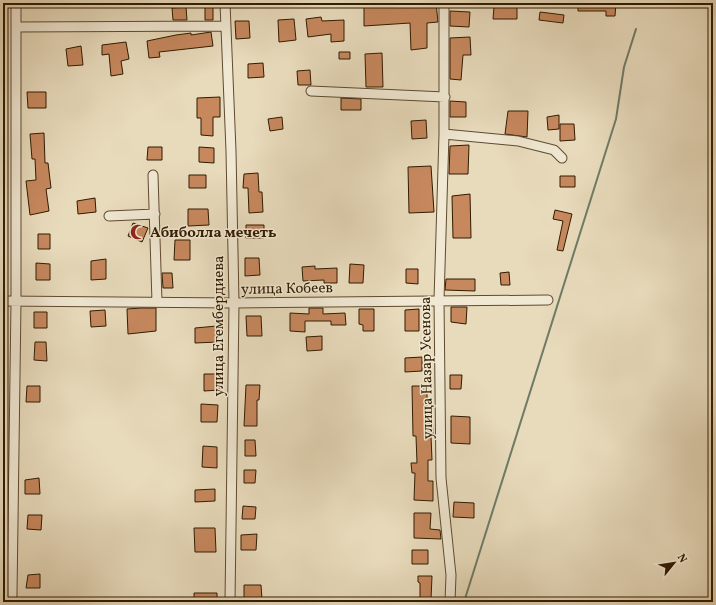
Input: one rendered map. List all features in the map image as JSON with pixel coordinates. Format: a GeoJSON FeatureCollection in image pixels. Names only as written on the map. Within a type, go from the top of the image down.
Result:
{"type":"FeatureCollection","features":[{"type":"Feature","properties":{"kind":"street"},"geometry":{"type":"LineString","coordinates":[[10,602],[12,587],[16,302],[16,3]]}},
{"type":"Feature","properties":{"kind":"street","name":"улица Егембердиева"},"geometry":{"type":"LineString","coordinates":[[225,3],[231,151],[234,303],[230,602]]}},
{"type":"Feature","properties":{"kind":"street","name":"улица Назар Усенова"},"geometry":{"type":"LineString","coordinates":[[444,3],[444,134],[439,300],[441,478],[451,575],[450,602]]}},
{"type":"Feature","properties":{"kind":"street"},"geometry":{"type":"LineString","coordinates":[[16,27],[226,26]]}},
{"type":"Feature","properties":{"kind":"street"},"geometry":{"type":"LineString","coordinates":[[310,91],[444,97]]}},
{"type":"Feature","properties":{"kind":"street"},"geometry":{"type":"LineString","coordinates":[[444,134],[518,141],[554,150],[562,158]]}},
{"type":"Feature","properties":{"kind":"street"},"geometry":{"type":"LineString","coordinates":[[153,175],[157,302]]}},
{"type":"Feature","properties":{"kind":"street"},"geometry":{"type":"LineString","coordinates":[[109,216],[155,214]]}},
{"type":"Feature","properties":{"kind":"street","name":"улица Кобеев"},"geometry":{"type":"LineString","coordinates":[[3,302],[234,303],[548,300]]}},
{"type":"Feature","properties":{"kind":"building"},"geometry":{"type":"Polygon","coordinates":[[[205,3],[213,3],[213,20],[205,20],[205,3]]]}},
{"type":"Feature","properties":{"kind":"building"},"geometry":{"type":"Polygon","coordinates":[[[364,3],[436,3],[438,22],[427,23],[427,48],[411,50],[410,23],[364,26],[364,3]]]}},
{"type":"Feature","properties":{"kind":"building"},"geometry":{"type":"Polygon","coordinates":[[[578,3],[616,3],[615,16],[606,16],[606,11],[578,11],[578,3]]]}},
{"type":"Feature","properties":{"kind":"building"},"geometry":{"type":"Polygon","coordinates":[[[186,7],[187,20],[173,20],[172,8],[186,7]]]}},
{"type":"Feature","properties":{"kind":"building"},"geometry":{"type":"Polygon","coordinates":[[[494,7],[517,7],[517,19],[493,19],[494,7]]]}},
{"type":"Feature","properties":{"kind":"building"},"geometry":{"type":"Polygon","coordinates":[[[450,11],[470,12],[469,27],[450,26],[450,11]]]}},
{"type":"Feature","properties":{"kind":"building"},"geometry":{"type":"Polygon","coordinates":[[[540,12],[564,15],[563,23],[539,20],[540,12]]]}},
{"type":"Feature","properties":{"kind":"building"},"geometry":{"type":"Polygon","coordinates":[[[321,17],[322,21],[344,20],[344,41],[331,42],[331,34],[308,37],[306,19],[321,17]]]}},
{"type":"Feature","properties":{"kind":"building"},"geometry":{"type":"Polygon","coordinates":[[[294,19],[296,40],[279,42],[278,20],[294,19]]]}},
{"type":"Feature","properties":{"kind":"building"},"geometry":{"type":"Polygon","coordinates":[[[235,21],[249,21],[250,38],[236,39],[235,21]]]}},
{"type":"Feature","properties":{"kind":"building"},"geometry":{"type":"Polygon","coordinates":[[[211,32],[213,46],[159,52],[160,57],[149,58],[147,41],[176,35],[191,33],[191,35],[211,32]]]}},
{"type":"Feature","properties":{"kind":"building"},"geometry":{"type":"Polygon","coordinates":[[[470,37],[471,55],[463,55],[461,80],[450,79],[450,38],[470,37]]]}},
{"type":"Feature","properties":{"kind":"building"},"geometry":{"type":"Polygon","coordinates":[[[126,42],[129,59],[121,61],[123,74],[111,76],[109,54],[102,55],[102,45],[126,42]]]}},
{"type":"Feature","properties":{"kind":"building"},"geometry":{"type":"Polygon","coordinates":[[[81,46],[83,65],[68,66],[66,49],[81,46]]]}},
{"type":"Feature","properties":{"kind":"building"},"geometry":{"type":"Polygon","coordinates":[[[339,52],[350,52],[350,59],[339,59],[339,52]]]}},
{"type":"Feature","properties":{"kind":"building"},"geometry":{"type":"Polygon","coordinates":[[[382,53],[383,87],[366,87],[365,54],[382,53]]]}},
{"type":"Feature","properties":{"kind":"building"},"geometry":{"type":"Polygon","coordinates":[[[263,63],[264,77],[248,78],[248,64],[263,63]]]}},
{"type":"Feature","properties":{"kind":"building"},"geometry":{"type":"Polygon","coordinates":[[[310,70],[311,85],[298,85],[297,71],[310,70]]]}},
{"type":"Feature","properties":{"kind":"building"},"geometry":{"type":"Polygon","coordinates":[[[27,92],[46,92],[46,108],[28,108],[27,92]]]}},
{"type":"Feature","properties":{"kind":"building"},"geometry":{"type":"Polygon","coordinates":[[[220,97],[220,117],[213,117],[213,136],[201,135],[201,118],[197,118],[197,98],[220,97]]]}},
{"type":"Feature","properties":{"kind":"building"},"geometry":{"type":"Polygon","coordinates":[[[341,98],[361,99],[361,110],[341,110],[341,98]]]}},
{"type":"Feature","properties":{"kind":"building"},"geometry":{"type":"Polygon","coordinates":[[[450,101],[466,102],[466,117],[450,117],[450,101]]]}},
{"type":"Feature","properties":{"kind":"building"},"geometry":{"type":"Polygon","coordinates":[[[508,111],[528,111],[527,137],[505,134],[508,111]]]}},
{"type":"Feature","properties":{"kind":"building"},"geometry":{"type":"Polygon","coordinates":[[[559,115],[559,129],[548,130],[547,117],[559,115]]]}},
{"type":"Feature","properties":{"kind":"building"},"geometry":{"type":"Polygon","coordinates":[[[282,117],[283,129],[270,131],[268,119],[282,117]]]}},
{"type":"Feature","properties":{"kind":"building"},"geometry":{"type":"Polygon","coordinates":[[[426,120],[427,138],[412,139],[411,121],[426,120]]]}},
{"type":"Feature","properties":{"kind":"building"},"geometry":{"type":"Polygon","coordinates":[[[560,124],[574,124],[575,140],[560,141],[560,124]]]}},
{"type":"Feature","properties":{"kind":"building"},"geometry":{"type":"Polygon","coordinates":[[[44,133],[45,163],[48,163],[51,188],[46,189],[49,211],[30,215],[26,181],[36,180],[35,159],[32,159],[30,134],[44,133]]]}},
{"type":"Feature","properties":{"kind":"building"},"geometry":{"type":"Polygon","coordinates":[[[469,145],[468,174],[449,174],[450,146],[469,145]]]}},
{"type":"Feature","properties":{"kind":"building"},"geometry":{"type":"Polygon","coordinates":[[[148,147],[162,147],[162,160],[147,160],[148,147]]]}},
{"type":"Feature","properties":{"kind":"building"},"geometry":{"type":"Polygon","coordinates":[[[199,147],[214,148],[214,163],[199,162],[199,147]]]}},
{"type":"Feature","properties":{"kind":"building"},"geometry":{"type":"Polygon","coordinates":[[[431,166],[434,212],[409,213],[408,167],[431,166]]]}},
{"type":"Feature","properties":{"kind":"building"},"geometry":{"type":"Polygon","coordinates":[[[258,173],[259,192],[262,192],[263,212],[249,213],[248,188],[243,188],[244,174],[258,173]]]}},
{"type":"Feature","properties":{"kind":"building"},"geometry":{"type":"Polygon","coordinates":[[[189,175],[206,175],[206,188],[189,188],[189,175]]]}},
{"type":"Feature","properties":{"kind":"building"},"geometry":{"type":"Polygon","coordinates":[[[560,176],[575,176],[575,187],[560,187],[560,176]]]}},
{"type":"Feature","properties":{"kind":"building"},"geometry":{"type":"Polygon","coordinates":[[[470,194],[471,238],[453,238],[452,196],[470,194]]]}},
{"type":"Feature","properties":{"kind":"building"},"geometry":{"type":"Polygon","coordinates":[[[95,198],[96,212],[78,214],[77,201],[95,198]]]}},
{"type":"Feature","properties":{"kind":"building"},"geometry":{"type":"Polygon","coordinates":[[[188,209],[208,209],[209,225],[188,226],[188,209]]]}},
{"type":"Feature","properties":{"kind":"building"},"geometry":{"type":"Polygon","coordinates":[[[555,210],[572,214],[563,251],[557,250],[563,221],[553,219],[555,210]]]}},
{"type":"Feature","properties":{"kind":"building","name":"Абиболла мечеть"},"geometry":{"type":"Polygon","coordinates":[[[133,223],[148,228],[142,242],[128,236],[133,223]]]}},
{"type":"Feature","properties":{"kind":"building"},"geometry":{"type":"Polygon","coordinates":[[[246,225],[264,225],[264,238],[246,238],[246,225]]]}},
{"type":"Feature","properties":{"kind":"building"},"geometry":{"type":"Polygon","coordinates":[[[38,234],[50,234],[50,249],[38,249],[38,234]]]}},
{"type":"Feature","properties":{"kind":"building"},"geometry":{"type":"Polygon","coordinates":[[[175,240],[190,240],[190,260],[174,260],[175,240]]]}},
{"type":"Feature","properties":{"kind":"building"},"geometry":{"type":"Polygon","coordinates":[[[245,258],[259,258],[260,275],[245,276],[245,258]]]}},
{"type":"Feature","properties":{"kind":"building"},"geometry":{"type":"Polygon","coordinates":[[[106,259],[106,279],[91,280],[91,261],[106,259]]]}},
{"type":"Feature","properties":{"kind":"building"},"geometry":{"type":"Polygon","coordinates":[[[36,263],[50,264],[50,280],[36,280],[36,263]]]}},
{"type":"Feature","properties":{"kind":"building"},"geometry":{"type":"Polygon","coordinates":[[[350,264],[364,265],[363,283],[349,283],[350,264]]]}},
{"type":"Feature","properties":{"kind":"building"},"geometry":{"type":"Polygon","coordinates":[[[315,266],[315,269],[337,268],[337,283],[324,283],[324,280],[303,281],[302,267],[315,266]]]}},
{"type":"Feature","properties":{"kind":"building"},"geometry":{"type":"Polygon","coordinates":[[[406,269],[418,269],[418,284],[406,283],[406,269]]]}},
{"type":"Feature","properties":{"kind":"building"},"geometry":{"type":"Polygon","coordinates":[[[509,272],[510,285],[501,285],[500,273],[509,272]]]}},
{"type":"Feature","properties":{"kind":"building"},"geometry":{"type":"Polygon","coordinates":[[[162,273],[172,273],[173,288],[163,288],[162,273]]]}},
{"type":"Feature","properties":{"kind":"building"},"geometry":{"type":"Polygon","coordinates":[[[446,279],[475,279],[475,291],[445,290],[446,279]]]}},
{"type":"Feature","properties":{"kind":"building"},"geometry":{"type":"Polygon","coordinates":[[[451,307],[467,307],[466,324],[451,322],[451,307]]]}},
{"type":"Feature","properties":{"kind":"building"},"geometry":{"type":"Polygon","coordinates":[[[156,308],[156,331],[128,334],[127,309],[156,308]]]}},
{"type":"Feature","properties":{"kind":"building"},"geometry":{"type":"Polygon","coordinates":[[[309,308],[323,308],[323,314],[345,313],[346,325],[331,325],[331,321],[305,321],[305,332],[290,331],[290,313],[309,314],[309,308]]]}},
{"type":"Feature","properties":{"kind":"building"},"geometry":{"type":"Polygon","coordinates":[[[359,309],[374,309],[374,331],[363,331],[363,325],[359,324],[359,309]]]}},
{"type":"Feature","properties":{"kind":"building"},"geometry":{"type":"Polygon","coordinates":[[[419,309],[419,331],[405,331],[405,310],[419,309]]]}},
{"type":"Feature","properties":{"kind":"building"},"geometry":{"type":"Polygon","coordinates":[[[105,310],[106,326],[91,327],[90,311],[105,310]]]}},
{"type":"Feature","properties":{"kind":"building"},"geometry":{"type":"Polygon","coordinates":[[[34,312],[47,312],[47,328],[34,328],[34,312]]]}},
{"type":"Feature","properties":{"kind":"building"},"geometry":{"type":"Polygon","coordinates":[[[246,316],[261,316],[262,336],[247,336],[246,316]]]}},
{"type":"Feature","properties":{"kind":"building"},"geometry":{"type":"Polygon","coordinates":[[[217,326],[218,342],[195,343],[195,328],[217,326]]]}},
{"type":"Feature","properties":{"kind":"building"},"geometry":{"type":"Polygon","coordinates":[[[322,336],[322,350],[307,351],[306,337],[322,336]]]}},
{"type":"Feature","properties":{"kind":"building"},"geometry":{"type":"Polygon","coordinates":[[[35,342],[46,342],[47,361],[34,360],[35,342]]]}},
{"type":"Feature","properties":{"kind":"building"},"geometry":{"type":"Polygon","coordinates":[[[422,357],[422,371],[405,372],[405,358],[422,357]]]}},
{"type":"Feature","properties":{"kind":"building"},"geometry":{"type":"Polygon","coordinates":[[[204,374],[220,374],[220,390],[204,391],[204,374]]]}},
{"type":"Feature","properties":{"kind":"building"},"geometry":{"type":"Polygon","coordinates":[[[450,375],[462,375],[461,389],[450,389],[450,375]]]}},
{"type":"Feature","properties":{"kind":"building"},"geometry":{"type":"Polygon","coordinates":[[[246,385],[260,385],[259,400],[257,400],[257,426],[244,426],[246,385]]]}},
{"type":"Feature","properties":{"kind":"building"},"geometry":{"type":"Polygon","coordinates":[[[27,386],[40,386],[40,402],[26,402],[27,386]]]}},
{"type":"Feature","properties":{"kind":"building"},"geometry":{"type":"Polygon","coordinates":[[[412,386],[427,386],[427,407],[432,407],[432,460],[428,460],[428,481],[433,481],[433,501],[414,500],[415,473],[412,473],[411,463],[417,463],[416,436],[413,436],[412,386]]]}},
{"type":"Feature","properties":{"kind":"building"},"geometry":{"type":"Polygon","coordinates":[[[201,404],[218,405],[217,422],[201,422],[201,404]]]}},
{"type":"Feature","properties":{"kind":"building"},"geometry":{"type":"Polygon","coordinates":[[[451,416],[470,417],[470,444],[451,443],[451,416]]]}},
{"type":"Feature","properties":{"kind":"building"},"geometry":{"type":"Polygon","coordinates":[[[245,440],[255,440],[256,456],[245,456],[245,440]]]}},
{"type":"Feature","properties":{"kind":"building"},"geometry":{"type":"Polygon","coordinates":[[[203,446],[217,447],[217,468],[202,467],[203,446]]]}},
{"type":"Feature","properties":{"kind":"building"},"geometry":{"type":"Polygon","coordinates":[[[244,470],[256,470],[255,483],[244,483],[244,470]]]}},
{"type":"Feature","properties":{"kind":"building"},"geometry":{"type":"Polygon","coordinates":[[[39,478],[40,494],[25,494],[25,480],[39,478]]]}},
{"type":"Feature","properties":{"kind":"building"},"geometry":{"type":"Polygon","coordinates":[[[215,489],[215,501],[195,502],[195,490],[215,489]]]}},
{"type":"Feature","properties":{"kind":"building"},"geometry":{"type":"Polygon","coordinates":[[[454,502],[474,503],[474,518],[453,517],[454,502]]]}},
{"type":"Feature","properties":{"kind":"building"},"geometry":{"type":"Polygon","coordinates":[[[243,506],[256,507],[255,519],[242,519],[243,506]]]}},
{"type":"Feature","properties":{"kind":"building"},"geometry":{"type":"Polygon","coordinates":[[[414,513],[431,513],[430,529],[440,530],[441,539],[414,538],[414,513]]]}},
{"type":"Feature","properties":{"kind":"building"},"geometry":{"type":"Polygon","coordinates":[[[28,515],[42,515],[41,530],[27,529],[28,515]]]}},
{"type":"Feature","properties":{"kind":"building"},"geometry":{"type":"Polygon","coordinates":[[[194,528],[215,528],[216,552],[195,552],[194,528]]]}},
{"type":"Feature","properties":{"kind":"building"},"geometry":{"type":"Polygon","coordinates":[[[257,534],[256,550],[241,550],[241,535],[257,534]]]}},
{"type":"Feature","properties":{"kind":"building"},"geometry":{"type":"Polygon","coordinates":[[[412,550],[428,550],[428,564],[412,564],[412,550]]]}},
{"type":"Feature","properties":{"kind":"building"},"geometry":{"type":"Polygon","coordinates":[[[40,574],[40,588],[26,588],[28,575],[40,574]]]}},
{"type":"Feature","properties":{"kind":"building"},"geometry":{"type":"Polygon","coordinates":[[[418,576],[432,576],[431,600],[420,600],[420,583],[418,582],[418,576]]]}},
{"type":"Feature","properties":{"kind":"building"},"geometry":{"type":"Polygon","coordinates":[[[244,585],[261,585],[262,599],[244,600],[244,585]]]}},
{"type":"Feature","properties":{"kind":"building"},"geometry":{"type":"Polygon","coordinates":[[[194,593],[217,593],[217,602],[194,602],[194,593]]]}},
{"type":"Feature","properties":{"kind":"waterway"},"geometry":{"type":"LineString","coordinates":[[464,602],[616,119],[624,67],[636,29]]}},
{"type":"Feature","properties":{"kind":"place","name":"Абиболла мечеть"},"geometry":{"type":"Point","coordinates":[138,232]}}]}
